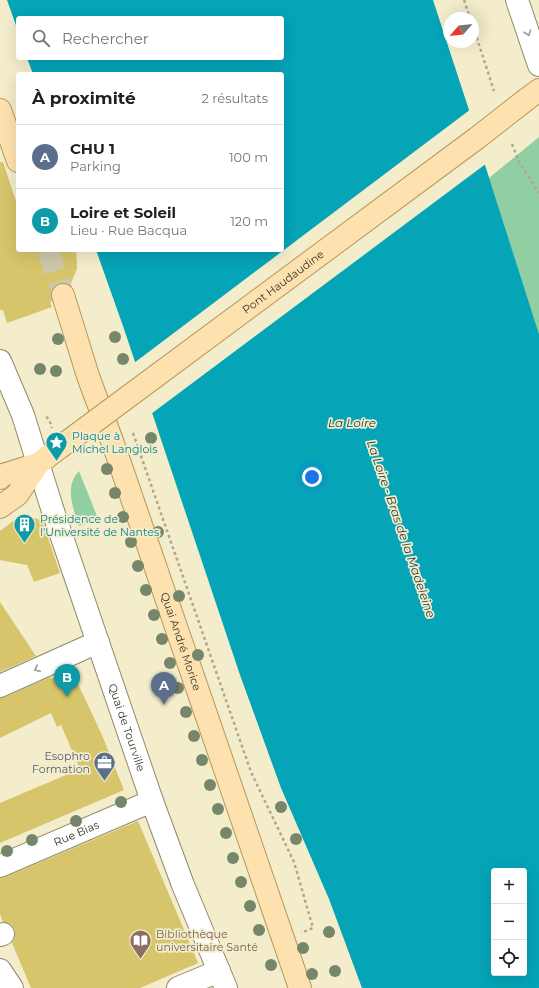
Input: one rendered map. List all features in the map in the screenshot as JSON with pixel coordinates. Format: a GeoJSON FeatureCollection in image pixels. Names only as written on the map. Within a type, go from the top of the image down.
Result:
{"type":"FeatureCollection","features":[{"type":"Feature","properties":{"kind":"main road","name":"Pont Haudaudine"},"geometry":{"type":"LineString","coordinates":[[45,459],[477,138],[533,94]]}},
{"type":"Feature","properties":{"kind":"main road"},"geometry":{"type":"LineString","coordinates":[[0,110],[16,155]]}},
{"type":"Feature","properties":{"kind":"main road","name":"Quai André Morice"},"geometry":{"type":"LineString","coordinates":[[63,294],[88,376],[115,449],[300,988]]}},
{"type":"Feature","properties":{"kind":"main road"},"geometry":{"type":"LineString","coordinates":[[0,478],[3,475],[45,459]]}},
{"type":"Feature","properties":{"kind":"main road"},"geometry":{"type":"LineString","coordinates":[[0,507],[17,495],[45,459]]}},
{"type":"Feature","properties":{"kind":"street"},"geometry":{"type":"LineString","coordinates":[[517,0],[539,65]]}},
{"type":"Feature","properties":{"kind":"street","name":"Quai de Tourville"},"geometry":{"type":"LineString","coordinates":[[0,361],[23,415],[45,459],[98,642],[152,801],[183,885],[222,980]]}},
{"type":"Feature","properties":{"kind":"street"},"geometry":{"type":"LineString","coordinates":[[0,686],[98,642]]}},
{"type":"Feature","properties":{"kind":"street","name":"Rue Bias"},"geometry":{"type":"LineString","coordinates":[[0,866],[152,801]]}},
{"type":"Feature","properties":{"kind":"street"},"geometry":{"type":"LineString","coordinates":[[0,970],[12,988]]}},
{"type":"Feature","properties":{"kind":"street"},"geometry":{"type":"LineString","coordinates":[[178,988],[222,980]]}},
{"type":"Feature","properties":{"kind":"path"},"geometry":{"type":"LineString","coordinates":[[464,0],[468,12]]}},
{"type":"Feature","properties":{"kind":"path"},"geometry":{"type":"LineString","coordinates":[[479,45],[494,91]]}},
{"type":"Feature","properties":{"kind":"path"},"geometry":{"type":"LineString","coordinates":[[512,144],[519,162],[539,194]]}},
{"type":"Feature","properties":{"kind":"path"},"geometry":{"type":"LineString","coordinates":[[133,433],[251,772],[294,862],[313,928],[301,933]]}},
{"type":"Feature","properties":{"kind":"green space"},"geometry":{"type":"Polygon","coordinates":[[[539,137],[539,334],[489,178],[539,137]]]}},
{"type":"Feature","properties":{"kind":"green space"},"geometry":{"type":"Polygon","coordinates":[[[79,471],[97,516],[95,521],[79,526],[72,505],[71,491],[74,477],[79,471]]]}},
{"type":"Feature","properties":{"kind":"water","name":"La Loire"},"geometry":{"type":"Polygon","coordinates":[[[7,0],[433,0],[443,31],[443,48],[449,48],[539,334],[539,988],[362,988],[329,899],[281,788],[240,675],[97,252],[284,252],[284,72],[32,72],[28,60],[284,60],[284,16],[16,16],[16,25],[7,0]]]}},
{"type":"Feature","properties":{"kind":"pier"},"geometry":{"type":"Polygon","coordinates":[[[471,109],[487,163],[151,414],[134,363],[281,252],[284,252],[284,250],[471,109]]]}},
{"type":"Feature","properties":{"kind":"building"},"geometry":{"type":"Polygon","coordinates":[[[0,162],[3,162],[16,201],[16,252],[76,252],[77,269],[70,285],[60,283],[54,287],[51,293],[52,301],[50,302],[52,307],[7,323],[3,310],[0,310],[0,162]]]}},
{"type":"Feature","properties":{"kind":"building","name":"Présidence de l'Université de Nantes"},"geometry":{"type":"Polygon","coordinates":[[[21,515],[42,520],[60,573],[34,582],[27,565],[0,560],[0,531],[21,515]]]}},
{"type":"Feature","properties":{"kind":"building"},"geometry":{"type":"Polygon","coordinates":[[[0,602],[36,656],[0,672],[0,602]]]}},
{"type":"Feature","properties":{"kind":"building"},"geometry":{"type":"Polygon","coordinates":[[[71,669],[102,735],[124,790],[0,843],[0,803],[80,769],[61,725],[57,727],[51,713],[0,738],[0,698],[50,677],[51,679],[71,669]]]}},
{"type":"Feature","properties":{"kind":"building"},"geometry":{"type":"Polygon","coordinates":[[[138,821],[198,963],[140,988],[31,988],[12,943],[15,937],[15,930],[11,924],[3,922],[0,914],[0,878],[138,821]]]}},
{"type":"Feature","properties":{"kind":"tunnel"},"geometry":{"type":"LineString","coordinates":[[49,252],[63,295]]}},
{"type":"Feature","properties":{"kind":"place","name":"Plaque à Michel Langlois"},"geometry":{"type":"Point","coordinates":[56,462]}},
{"type":"Feature","properties":{"kind":"place","name":"Présidence de l'Université de Nantes"},"geometry":{"type":"Point","coordinates":[25,544]}},
{"type":"Feature","properties":{"kind":"place","name":"Loire et Soleil"},"geometry":{"type":"Point","coordinates":[67,697]}},
{"type":"Feature","properties":{"kind":"place","name":"CHU 1"},"geometry":{"type":"Point","coordinates":[164,705]}},
{"type":"Feature","properties":{"kind":"place","name":"Esophro Formation"},"geometry":{"type":"Point","coordinates":[105,782]}},
{"type":"Feature","properties":{"kind":"place","name":"Bibliothèque universitaire Santé"},"geometry":{"type":"Point","coordinates":[141,960]}},
{"type":"Feature","properties":{"kind":"water label","name":"La Loire - Bras de la Madeleine"},"geometry":{"type":"Point","coordinates":[401,529]}}]}
